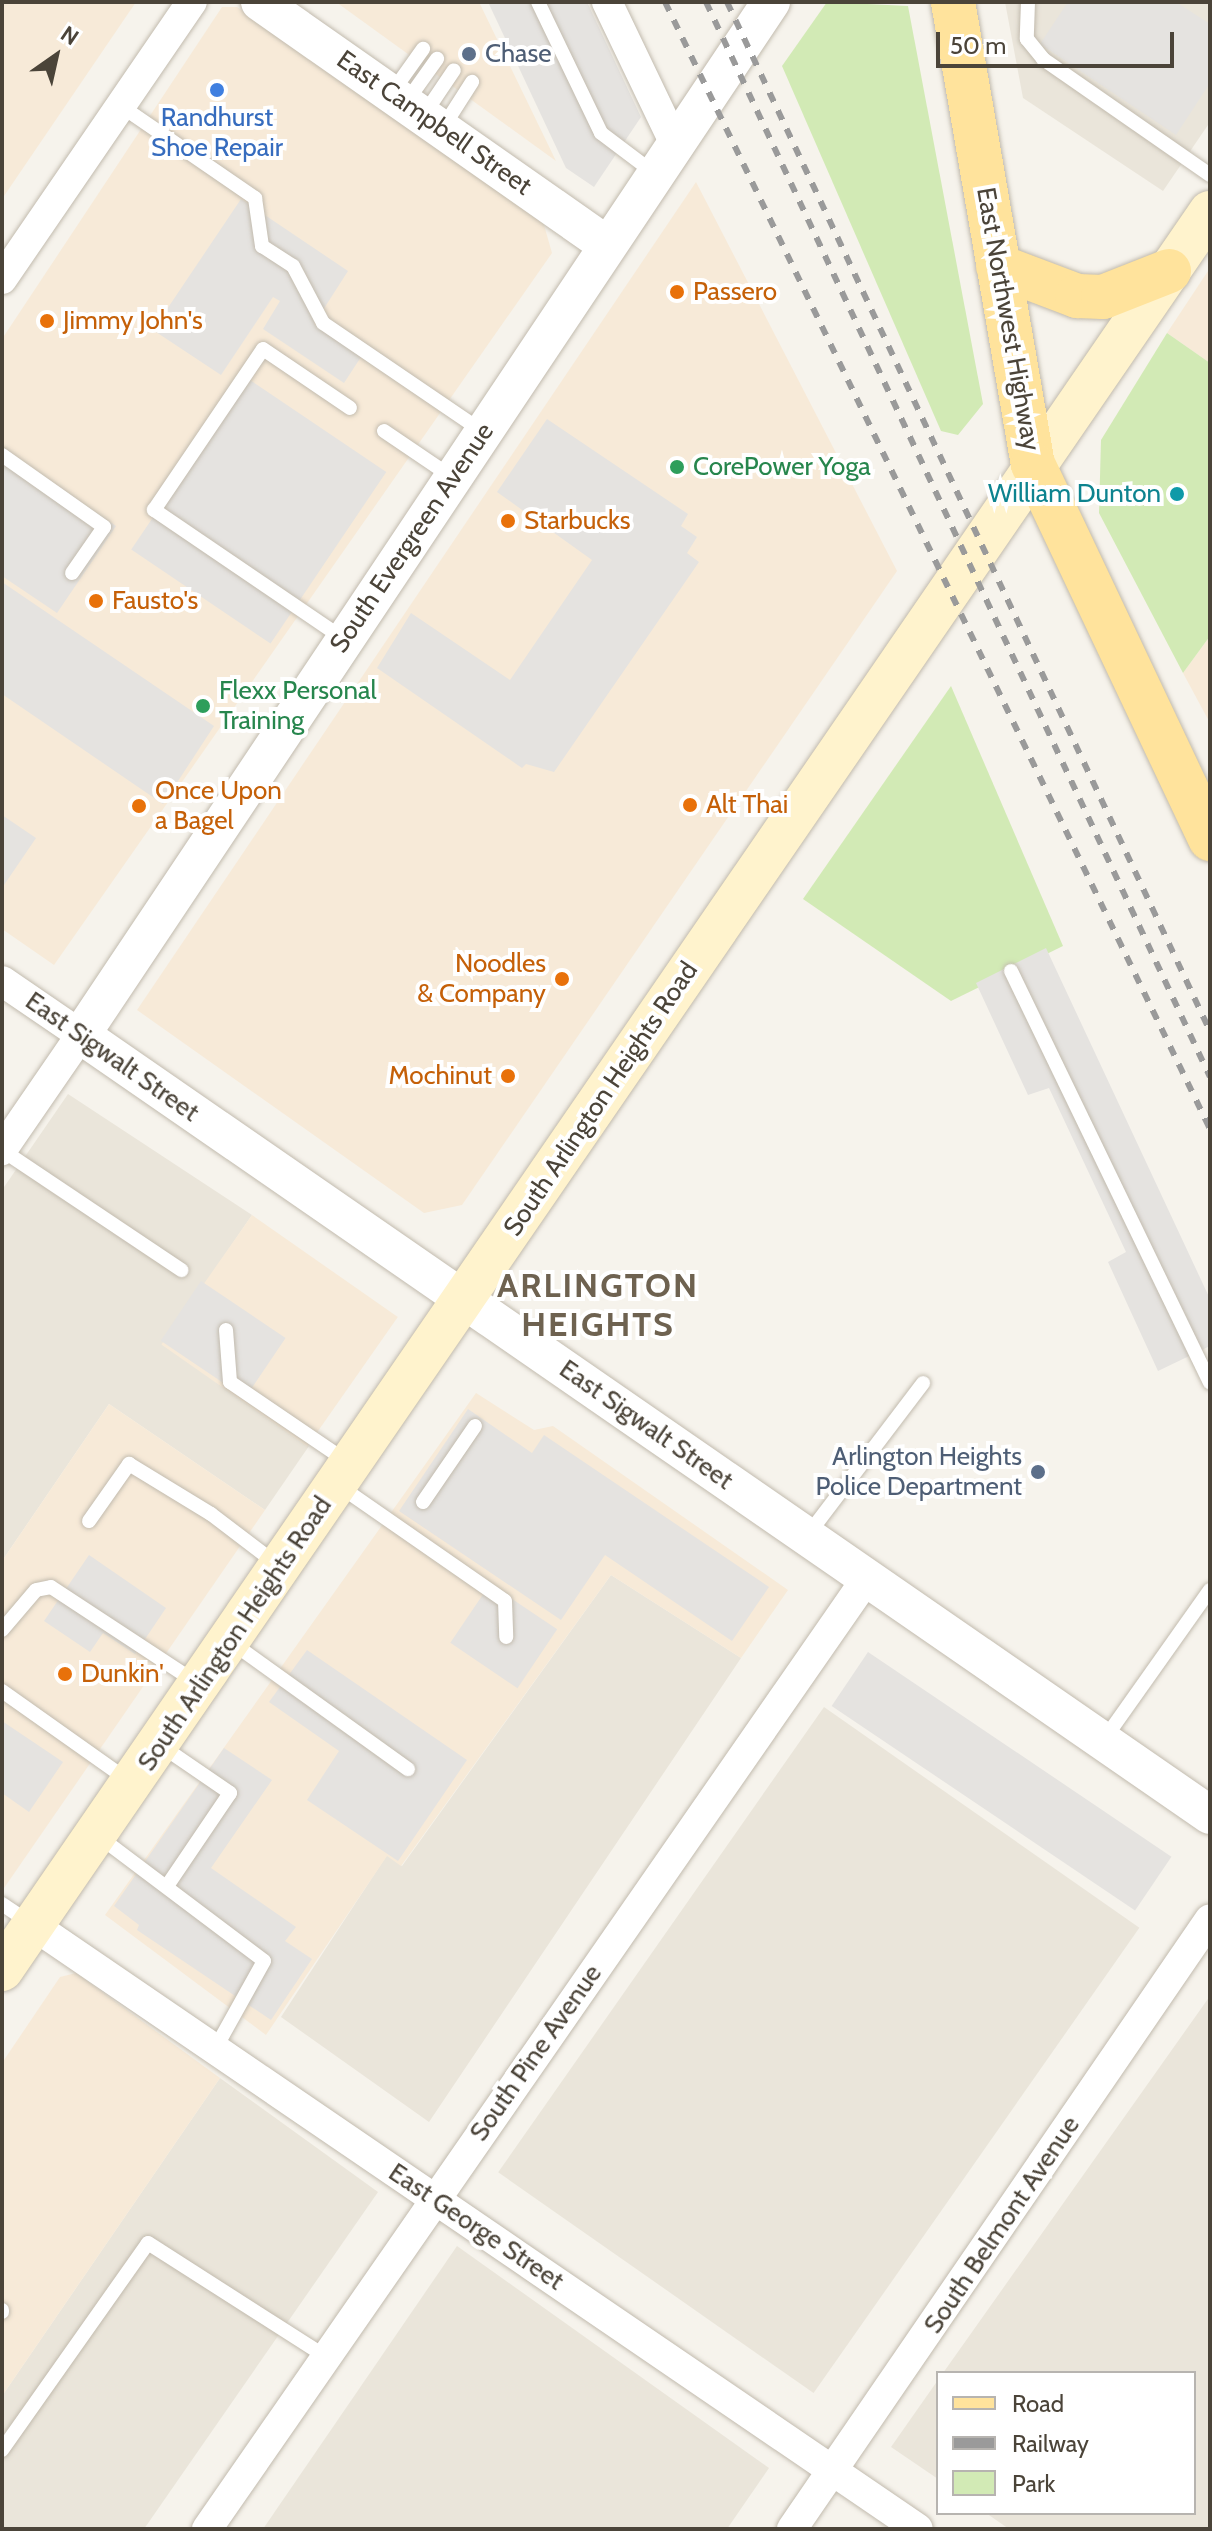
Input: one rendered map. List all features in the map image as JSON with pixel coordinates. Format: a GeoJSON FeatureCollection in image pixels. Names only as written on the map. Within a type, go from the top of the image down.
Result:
{"type":"FeatureCollection","features":[{"type":"Feature","properties":{"kind":"main road","name":"East Northwest Highway"},"geometry":{"type":"LineString","coordinates":[[953,2],[1033,464],[1210,839]]}},
{"type":"Feature","properties":{"kind":"main road","name":"South Arlington Heights Road"},"geometry":{"type":"LineString","coordinates":[[2,1970],[18,1914],[97,1834],[133,1784],[1033,464],[1210,212]]}},
{"type":"Feature","properties":{"kind":"main road"},"geometry":{"type":"LineString","coordinates":[[998,266],[1077,296],[1103,297],[1169,271]]}},
{"type":"Feature","properties":{"kind":"street"},"geometry":{"type":"LineString","coordinates":[[2,279],[192,2]]}},
{"type":"Feature","properties":{"kind":"street","name":"East Campbell Street"},"geometry":{"type":"LineString","coordinates":[[260,2],[607,245]]}},
{"type":"Feature","properties":{"kind":"street"},"geometry":{"type":"LineString","coordinates":[[607,2],[665,159]]}},
{"type":"Feature","properties":{"kind":"street","name":"South Evergreen Avenue"},"geometry":{"type":"LineString","coordinates":[[2,1150],[771,2]]}},
{"type":"Feature","properties":{"kind":"street","name":"East Sigwalt Street"},"geometry":{"type":"LineString","coordinates":[[2,981],[1210,1815]]}},
{"type":"Feature","properties":{"kind":"street","name":"South Pine Avenue"},"geometry":{"type":"LineString","coordinates":[[207,2529],[867,1578]]}},
{"type":"Feature","properties":{"kind":"street","name":"East George Street"},"geometry":{"type":"LineString","coordinates":[[18,1914],[918,2529]]}},
{"type":"Feature","properties":{"kind":"street","name":"South Belmont Avenue"},"geometry":{"type":"LineString","coordinates":[[792,2529],[1210,1919]]}},
{"type":"Feature","properties":{"kind":"lane"},"geometry":{"type":"LineString","coordinates":[[538,2],[601,133],[665,159]]}},
{"type":"Feature","properties":{"kind":"lane"},"geometry":{"type":"LineString","coordinates":[[1028,2],[1027,39],[1043,59],[1210,175]]}},
{"type":"Feature","properties":{"kind":"lane"},"geometry":{"type":"LineString","coordinates":[[415,110],[423,49]]}},
{"type":"Feature","properties":{"kind":"lane"},"geometry":{"type":"LineString","coordinates":[[415,110],[437,59]]}},
{"type":"Feature","properties":{"kind":"lane"},"geometry":{"type":"LineString","coordinates":[[415,110],[454,70]]}},
{"type":"Feature","properties":{"kind":"lane"},"geometry":{"type":"LineString","coordinates":[[415,110],[472,82]]}},
{"type":"Feature","properties":{"kind":"lane"},"geometry":{"type":"LineString","coordinates":[[121,106],[255,198],[262,246],[293,266],[323,323],[483,432]]}},
{"type":"Feature","properties":{"kind":"lane"},"geometry":{"type":"LineString","coordinates":[[345,639],[154,510],[263,349],[350,408]]}},
{"type":"Feature","properties":{"kind":"lane"},"geometry":{"type":"LineString","coordinates":[[384,431],[452,477]]}},
{"type":"Feature","properties":{"kind":"lane"},"geometry":{"type":"LineString","coordinates":[[2,455],[104,527],[72,573]]}},
{"type":"Feature","properties":{"kind":"lane"},"geometry":{"type":"LineString","coordinates":[[1011,971],[1210,1382]]}},
{"type":"Feature","properties":{"kind":"lane"},"geometry":{"type":"LineString","coordinates":[[2,1150],[181,1270]]}},
{"type":"Feature","properties":{"kind":"lane"},"geometry":{"type":"LineString","coordinates":[[226,1330],[230,1382],[505,1601],[506,1637]]}},
{"type":"Feature","properties":{"kind":"lane"},"geometry":{"type":"LineString","coordinates":[[807,1537],[923,1383]]}},
{"type":"Feature","properties":{"kind":"lane"},"geometry":{"type":"LineString","coordinates":[[423,1502],[475,1426]]}},
{"type":"Feature","properties":{"kind":"lane"},"geometry":{"type":"LineString","coordinates":[[89,1521],[129,1464],[211,1514],[282,1567]]}},
{"type":"Feature","properties":{"kind":"lane"},"geometry":{"type":"LineString","coordinates":[[2,1630],[36,1590],[51,1587],[201,1685]]}},
{"type":"Feature","properties":{"kind":"lane"},"geometry":{"type":"LineString","coordinates":[[1103,1741],[1210,1590]]}},
{"type":"Feature","properties":{"kind":"lane"},"geometry":{"type":"LineString","coordinates":[[230,1642],[408,1769]]}},
{"type":"Feature","properties":{"kind":"lane"},"geometry":{"type":"LineString","coordinates":[[2,1691],[133,1784]]}},
{"type":"Feature","properties":{"kind":"lane"},"geometry":{"type":"LineString","coordinates":[[160,1745],[230,1793],[167,1886]]}},
{"type":"Feature","properties":{"kind":"lane"},"geometry":{"type":"LineString","coordinates":[[97,1834],[264,1961],[215,2049]]}},
{"type":"Feature","properties":{"kind":"lane"},"geometry":{"type":"LineString","coordinates":[[2,2450],[148,2243],[326,2357]]}},
{"type":"Feature","properties":{"kind":"shaded area"},"geometry":{"type":"Polygon","coordinates":[[[2,2],[136,2],[2,199],[2,2]]]}},
{"type":"Feature","properties":{"kind":"shaded area","name":"Chase"},"geometry":{"type":"Polygon","coordinates":[[[336,2],[479,2],[556,161],[336,2]]]}},
{"type":"Feature","properties":{"kind":"shaded area"},"geometry":{"type":"Polygon","coordinates":[[[488,2],[587,2],[641,117],[594,187],[566,168],[488,2]]]}},
{"type":"Feature","properties":{"kind":"shaded area"},"geometry":{"type":"Polygon","coordinates":[[[1005,2],[1210,2],[1210,122],[1163,191],[1023,98],[1005,2]]]}},
{"type":"Feature","properties":{"kind":"shaded area"},"geometry":{"type":"Polygon","coordinates":[[[1068,2],[1176,2],[1210,24],[1210,83],[1176,135],[1040,44],[1068,2]]]}},
{"type":"Feature","properties":{"kind":"shaded area"},"geometry":{"type":"Polygon","coordinates":[[[222,7],[237,7],[542,218],[552,253],[54,965],[2,929],[2,339],[222,7]]]}},
{"type":"Feature","properties":{"kind":"shaded area"},"geometry":{"type":"Polygon","coordinates":[[[696,182],[897,571],[462,1205],[424,1213],[137,1010],[696,182]]]}},
{"type":"Feature","properties":{"kind":"shaded area"},"geometry":{"type":"Polygon","coordinates":[[[241,199],[348,271],[314,324],[361,357],[344,383],[263,329],[280,301],[273,297],[221,375],[153,330],[241,199]]]}},
{"type":"Feature","properties":{"kind":"shaded area"},"geometry":{"type":"Polygon","coordinates":[[[1210,268],[1210,363],[1167,333],[1210,268]]]}},
{"type":"Feature","properties":{"kind":"shaded area"},"geometry":{"type":"Polygon","coordinates":[[[247,378],[386,472],[271,644],[131,550],[247,378]]]}},
{"type":"Feature","properties":{"kind":"shaded area"},"geometry":{"type":"Polygon","coordinates":[[[547,419],[688,514],[681,526],[697,537],[687,553],[699,562],[554,772],[526,764],[522,768],[377,668],[411,613],[510,680],[592,560],[497,492],[547,419]]]}},
{"type":"Feature","properties":{"kind":"shaded area"},"geometry":{"type":"Polygon","coordinates":[[[2,448],[116,526],[57,613],[2,576],[2,448]]]}},
{"type":"Feature","properties":{"kind":"shaded area"},"geometry":{"type":"Polygon","coordinates":[[[2,582],[214,726],[163,804],[2,694],[2,582]]]}},
{"type":"Feature","properties":{"kind":"shaded area"},"geometry":{"type":"Polygon","coordinates":[[[1210,636],[1210,723],[1183,673],[1210,636]]]}},
{"type":"Feature","properties":{"kind":"shaded area"},"geometry":{"type":"Polygon","coordinates":[[[2,815],[36,838],[2,888],[2,815]]]}},
{"type":"Feature","properties":{"kind":"shaded area"},"geometry":{"type":"Polygon","coordinates":[[[1046,948],[1210,1299],[1210,1346],[1158,1371],[1108,1262],[1126,1252],[1049,1088],[1028,1095],[976,983],[1046,948]]]}},
{"type":"Feature","properties":{"kind":"shaded area"},"geometry":{"type":"Polygon","coordinates":[[[68,1094],[252,1215],[163,1345],[309,1446],[265,1510],[109,1404],[2,1561],[2,1190],[68,1094]]]}},
{"type":"Feature","properties":{"kind":"shaded area"},"geometry":{"type":"Polygon","coordinates":[[[252,1215],[398,1317],[307,1447],[161,1344],[252,1215]]]}},
{"type":"Feature","properties":{"kind":"shaded area"},"geometry":{"type":"Polygon","coordinates":[[[201,1281],[286,1338],[245,1398],[161,1341],[201,1281]]]}},
{"type":"Feature","properties":{"kind":"shaded area"},"geometry":{"type":"Polygon","coordinates":[[[476,1393],[534,1430],[553,1426],[788,1590],[741,1658],[611,1575],[401,1866],[387,1856],[266,2035],[105,1915],[476,1393]]]}},
{"type":"Feature","properties":{"kind":"shaded area"},"geometry":{"type":"Polygon","coordinates":[[[109,1404],[265,1510],[2,1891],[2,1561],[109,1404]]]}},
{"type":"Feature","properties":{"kind":"shaded area"},"geometry":{"type":"Polygon","coordinates":[[[468,1409],[532,1453],[544,1435],[769,1587],[732,1641],[605,1555],[561,1620],[399,1511],[468,1409]]]}},
{"type":"Feature","properties":{"kind":"shaded area"},"geometry":{"type":"Polygon","coordinates":[[[89,1555],[166,1608],[135,1654],[103,1633],[90,1652],[44,1621],[89,1555]]]}},
{"type":"Feature","properties":{"kind":"shaded area"},"geometry":{"type":"Polygon","coordinates":[[[611,1575],[741,1658],[429,2122],[281,2017],[387,1855],[402,1866],[611,1575]]]}},
{"type":"Feature","properties":{"kind":"shaded area"},"geometry":{"type":"Polygon","coordinates":[[[490,1584],[557,1629],[517,1688],[450,1643],[490,1584]]]}},
{"type":"Feature","properties":{"kind":"shaded area"},"geometry":{"type":"Polygon","coordinates":[[[307,1650],[467,1760],[398,1861],[307,1800],[339,1751],[269,1702],[307,1650]]]}},
{"type":"Feature","properties":{"kind":"shaded area"},"geometry":{"type":"Polygon","coordinates":[[[868,1652],[1171,1857],[1135,1911],[832,1706],[868,1652]]]}},
{"type":"Feature","properties":{"kind":"shaded area"},"geometry":{"type":"Polygon","coordinates":[[[824,1707],[1139,1928],[814,2393],[498,2172],[824,1707]]]}},
{"type":"Feature","properties":{"kind":"shaded area"},"geometry":{"type":"Polygon","coordinates":[[[2,1721],[63,1762],[29,1812],[2,1793],[2,1721]]]}},
{"type":"Feature","properties":{"kind":"shaded area"},"geometry":{"type":"Polygon","coordinates":[[[224,1748],[272,1780],[211,1868],[296,1927],[285,1941],[312,1959],[271,2020],[137,1930],[139,1925],[114,1906],[224,1748]]]}},
{"type":"Feature","properties":{"kind":"shaded area"},"geometry":{"type":"Polygon","coordinates":[[[76,1973],[220,2078],[2,2396],[2,2063],[60,1977],[76,1973]]]}},
{"type":"Feature","properties":{"kind":"shaded area"},"geometry":{"type":"Polygon","coordinates":[[[1210,1996],[1210,2529],[1009,2529],[989,2515],[1196,2515],[1196,2371],[944,2371],[1210,1996]]]}},
{"type":"Feature","properties":{"kind":"shaded area"},"geometry":{"type":"Polygon","coordinates":[[[220,2078],[378,2192],[144,2529],[2,2529],[2,2396],[220,2078]]]}},
{"type":"Feature","properties":{"kind":"shaded area"},"geometry":{"type":"Polygon","coordinates":[[[457,2246],[769,2468],[727,2529],[263,2529],[457,2246]]]}},
{"type":"Feature","properties":{"kind":"shaded area"},"geometry":{"type":"Polygon","coordinates":[[[936,2383],[936,2478],[891,2447],[936,2383]]]}},
{"type":"Feature","properties":{"kind":"green space"},"geometry":{"type":"Polygon","coordinates":[[[827,2],[908,6],[983,404],[958,435],[941,431],[782,66],[827,2]]]}},
{"type":"Feature","properties":{"kind":"green space"},"geometry":{"type":"Polygon","coordinates":[[[1167,333],[1210,363],[1210,636],[1183,673],[1099,513],[1101,440],[1167,333]]]}},
{"type":"Feature","properties":{"kind":"green space"},"geometry":{"type":"Polygon","coordinates":[[[951,686],[1063,946],[951,1001],[803,899],[951,686]]]}},
{"type":"Feature","properties":{"kind":"railway"},"geometry":{"type":"LineString","coordinates":[[665,2],[1210,1129]]}},
{"type":"Feature","properties":{"kind":"railway"},"geometry":{"type":"LineString","coordinates":[[706,2],[1210,1077]]}},
{"type":"Feature","properties":{"kind":"railway"},"geometry":{"type":"LineString","coordinates":[[727,2],[1210,1031]]}},
{"type":"Feature","properties":{"kind":"place","name":"Chase"},"geometry":{"type":"Point","coordinates":[469,54]}},
{"type":"Feature","properties":{"kind":"place","name":"Randhurst Shoe Repair"},"geometry":{"type":"Point","coordinates":[217,90]}},
{"type":"Feature","properties":{"kind":"place","name":"Passero"},"geometry":{"type":"Point","coordinates":[677,292]}},
{"type":"Feature","properties":{"kind":"place","name":"Jimmy John's"},"geometry":{"type":"Point","coordinates":[47,321]}},
{"type":"Feature","properties":{"kind":"place","name":"CorePower Yoga"},"geometry":{"type":"Point","coordinates":[677,467]}},
{"type":"Feature","properties":{"kind":"place","name":"William Dunton"},"geometry":{"type":"Point","coordinates":[1177,494]}},
{"type":"Feature","properties":{"kind":"place","name":"Starbucks"},"geometry":{"type":"Point","coordinates":[508,521]}},
{"type":"Feature","properties":{"kind":"place","name":"Fausto's"},"geometry":{"type":"Point","coordinates":[96,601]}},
{"type":"Feature","properties":{"kind":"place","name":"Flexx Personal Training"},"geometry":{"type":"Point","coordinates":[203,706]}},
{"type":"Feature","properties":{"kind":"place","name":"Alt Thai"},"geometry":{"type":"Point","coordinates":[690,805]}},
{"type":"Feature","properties":{"kind":"place","name":"Once Upon a Bagel"},"geometry":{"type":"Point","coordinates":[139,806]}},
{"type":"Feature","properties":{"kind":"place","name":"Noodles & Company"},"geometry":{"type":"Point","coordinates":[562,979]}},
{"type":"Feature","properties":{"kind":"place","name":"Mochinut"},"geometry":{"type":"Point","coordinates":[508,1076]}},
{"type":"Feature","properties":{"kind":"place","name":"Arlington Heights Police Department"},"geometry":{"type":"Point","coordinates":[1038,1472]}},
{"type":"Feature","properties":{"kind":"place","name":"Dunkin'"},"geometry":{"type":"Point","coordinates":[65,1674]}},
{"type":"Feature","properties":{"kind":"district","name":"ARLINGTON HEIGHTS"},"geometry":{"type":"Point","coordinates":[598,1304]}}]}
